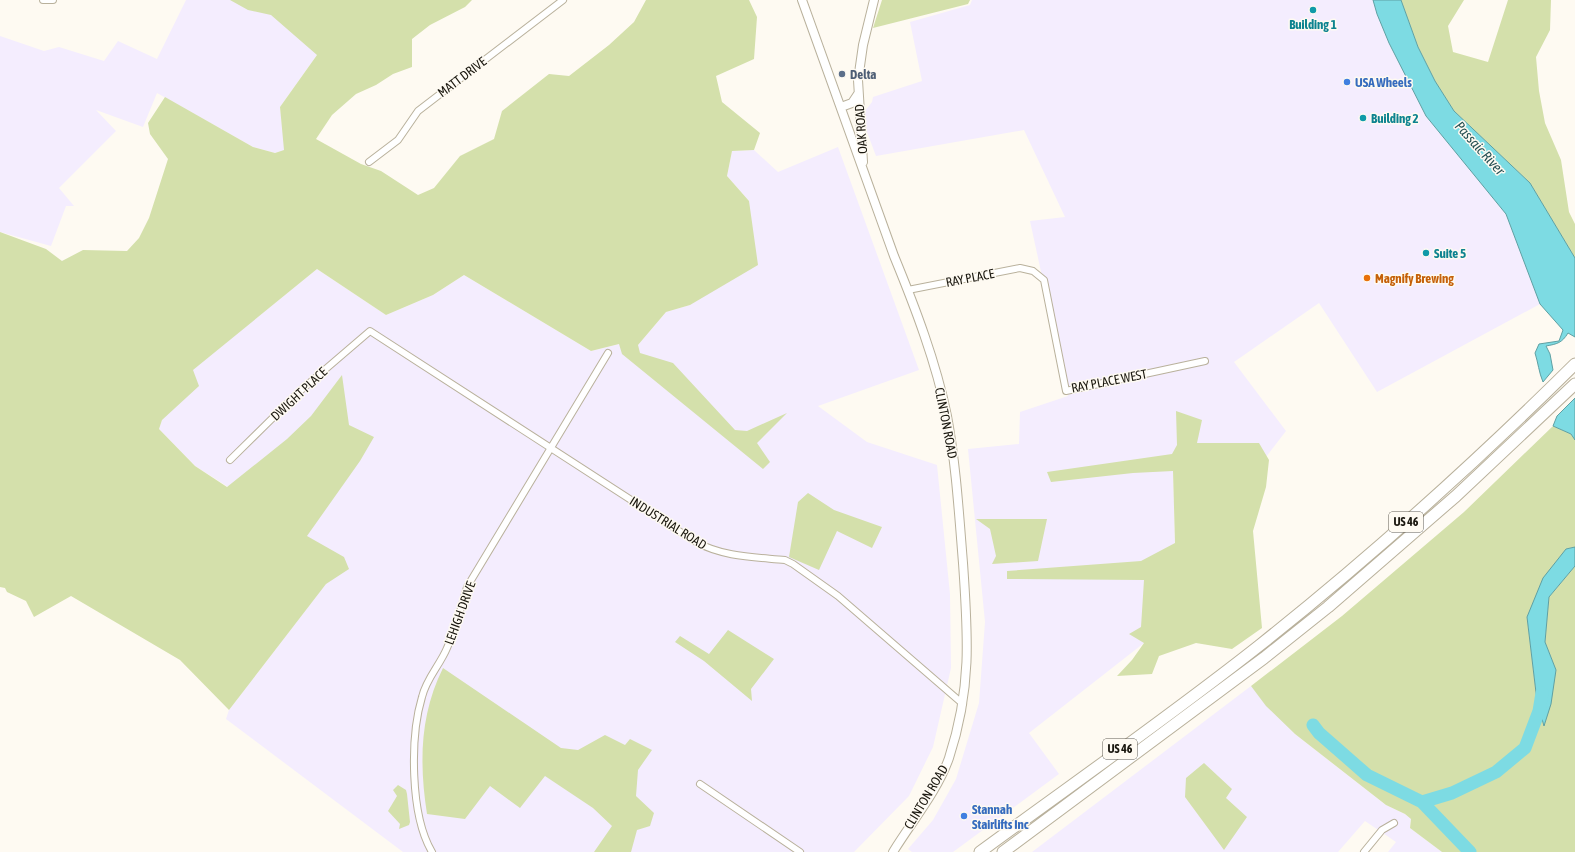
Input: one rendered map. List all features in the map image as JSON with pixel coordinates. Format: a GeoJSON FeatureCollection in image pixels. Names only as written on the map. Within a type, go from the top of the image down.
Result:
{"type":"FeatureCollection","features":[{"type":"Feature","properties":{"kind":"highway","name":"US 46"},"geometry":{"type":"LineString","coordinates":[[980,852],[1258,646],[1322,595],[1458,478],[1575,364]]}},
{"type":"Feature","properties":{"kind":"highway","name":"US 46"},"geometry":{"type":"LineString","coordinates":[[1003,852],[1264,658],[1328,607],[1456,496],[1575,384]]}},
{"type":"Feature","properties":{"kind":"street"},"geometry":{"type":"LineString","coordinates":[[43,0],[53,0]]}},
{"type":"Feature","properties":{"kind":"street","name":"MATT DRIVE"},"geometry":{"type":"LineString","coordinates":[[369,162],[398,140],[418,111],[563,0]]}},
{"type":"Feature","properties":{"kind":"street","name":"CLINTON ROAD"},"geometry":{"type":"LineString","coordinates":[[802,0],[908,290],[942,396],[950,438],[961,531],[968,622],[968,660],[963,704],[943,773],[920,813],[893,852]]}},
{"type":"Feature","properties":{"kind":"street","name":"OAK ROAD"},"geometry":{"type":"LineString","coordinates":[[863,167],[858,92],[863,45],[874,0]]}},
{"type":"Feature","properties":{"kind":"street","name":"OAK ROAD"},"geometry":{"type":"LineString","coordinates":[[841,107],[854,102],[858,92]]}},
{"type":"Feature","properties":{"kind":"street","name":"RAY PLACE"},"geometry":{"type":"LineString","coordinates":[[908,290],[1020,268],[1033,271]]}},
{"type":"Feature","properties":{"kind":"street","name":"RAY PLACE WEST"},"geometry":{"type":"LineString","coordinates":[[1033,271],[1044,280],[1066,391],[1205,361]]}},
{"type":"Feature","properties":{"kind":"street","name":"INDUSTRIAL ROAD"},"geometry":{"type":"LineString","coordinates":[[370,331],[707,548],[727,554],[785,560],[793,564],[838,596],[963,704]]}},
{"type":"Feature","properties":{"kind":"street","name":"DWIGHT PLACE"},"geometry":{"type":"LineString","coordinates":[[230,460],[300,391],[370,331]]}},
{"type":"Feature","properties":{"kind":"street","name":"LEHIGH DRIVE"},"geometry":{"type":"LineString","coordinates":[[432,852],[423,832],[415,800],[416,737],[422,696],[446,650],[455,628],[467,587],[608,353]]}},
{"type":"Feature","properties":{"kind":"street"},"geometry":{"type":"LineString","coordinates":[[700,784],[800,852]]}},
{"type":"Feature","properties":{"kind":"street"},"geometry":{"type":"LineString","coordinates":[[1364,852],[1382,830],[1394,823]]}},
{"type":"Feature","properties":{"kind":"shaded area"},"geometry":{"type":"Polygon","coordinates":[[[186,0],[288,0],[317,55],[280,107],[285,150],[275,153],[253,147],[157,93],[143,127],[96,110],[116,131],[59,188],[74,206],[66,206],[51,246],[0,232],[0,36],[44,51],[59,47],[104,61],[118,41],[157,59],[186,0]]]}},
{"type":"Feature","properties":{"kind":"shaded area"},"geometry":{"type":"Polygon","coordinates":[[[972,0],[1373,0],[1389,43],[1426,116],[1506,214],[1540,304],[1377,392],[1319,303],[1234,362],[1286,431],[1266,457],[1173,461],[1175,547],[1144,643],[1029,733],[1059,774],[953,852],[912,852],[908,849],[933,820],[956,779],[979,703],[985,622],[968,449],[1019,444],[1020,412],[1068,396],[1030,221],[1065,217],[1024,130],[876,156],[861,116],[872,102],[873,97],[922,81],[910,22],[970,5],[972,0]]]}},
{"type":"Feature","properties":{"kind":"shaded area"},"geometry":{"type":"Polygon","coordinates":[[[838,147],[919,370],[818,406],[867,442],[937,465],[950,594],[951,668],[933,747],[909,796],[854,852],[403,852],[226,719],[229,710],[344,560],[195,466],[159,429],[162,420],[192,370],[317,269],[386,315],[433,295],[464,275],[591,351],[627,342],[638,345],[666,312],[690,305],[749,201],[727,176],[732,151],[754,150],[778,172],[838,147]]]}},
{"type":"Feature","properties":{"kind":"shaded area"},"geometry":{"type":"Polygon","coordinates":[[[1251,686],[1295,734],[1386,805],[1405,814],[1411,819],[1410,828],[1442,852],[1388,852],[1396,842],[1365,821],[1338,852],[1032,852],[1251,686]]]}},
{"type":"Feature","properties":{"kind":"green space"},"geometry":{"type":"Polygon","coordinates":[[[230,0],[472,0],[465,7],[430,25],[412,39],[412,67],[393,74],[376,85],[356,94],[332,115],[316,139],[361,164],[381,171],[418,195],[434,188],[460,156],[494,139],[502,111],[549,74],[569,76],[609,45],[634,22],[646,0],[749,0],[757,17],[754,59],[716,76],[722,102],[760,133],[754,150],[732,151],[727,176],[749,201],[758,265],[690,305],[666,312],[638,345],[640,353],[673,363],[735,430],[747,431],[787,413],[757,443],[770,462],[763,469],[622,354],[619,344],[591,351],[464,275],[433,295],[386,315],[317,269],[193,370],[199,386],[162,420],[159,429],[195,466],[227,487],[287,439],[311,416],[342,375],[349,425],[374,437],[360,461],[307,536],[344,557],[349,569],[326,584],[229,710],[180,660],[71,596],[34,617],[26,601],[7,592],[5,588],[0,587],[0,232],[46,249],[62,261],[83,250],[127,251],[139,238],[149,218],[168,159],[150,134],[148,123],[165,97],[253,147],[275,153],[284,150],[280,107],[317,55],[271,15],[248,10],[230,0]]]}},
{"type":"Feature","properties":{"kind":"green space"},"geometry":{"type":"Polygon","coordinates":[[[882,0],[970,0],[968,4],[873,28],[882,0]]]}},
{"type":"Feature","properties":{"kind":"green space"},"geometry":{"type":"Polygon","coordinates":[[[1401,0],[1464,0],[1448,26],[1453,52],[1488,62],[1508,0],[1551,0],[1550,30],[1536,57],[1539,91],[1545,123],[1561,160],[1569,212],[1575,224],[1575,258],[1530,183],[1454,111],[1435,81],[1418,47],[1401,0]]]}},
{"type":"Feature","properties":{"kind":"green space"},"geometry":{"type":"Polygon","coordinates":[[[1176,411],[1202,420],[1197,443],[1259,443],[1269,460],[1266,487],[1253,531],[1262,628],[1232,649],[1196,643],[1159,656],[1152,674],[1117,676],[1132,660],[1144,643],[1129,634],[1141,627],[1144,580],[1007,579],[1007,571],[1141,561],[1175,543],[1173,471],[1133,473],[1051,482],[1047,472],[1172,454],[1177,445],[1176,411]]]}},
{"type":"Feature","properties":{"kind":"green space"},"geometry":{"type":"Polygon","coordinates":[[[1553,426],[1571,434],[1575,440],[1575,547],[1566,549],[1527,617],[1537,701],[1544,725],[1556,670],[1545,642],[1549,597],[1575,566],[1575,852],[1442,852],[1410,828],[1411,819],[1405,814],[1386,805],[1295,734],[1266,706],[1251,686],[1342,616],[1464,512],[1553,426]]]}},
{"type":"Feature","properties":{"kind":"green space"},"geometry":{"type":"Polygon","coordinates":[[[808,493],[834,510],[882,527],[872,548],[837,531],[819,570],[789,557],[798,502],[808,493]]]}},
{"type":"Feature","properties":{"kind":"green space"},"geometry":{"type":"Polygon","coordinates":[[[976,519],[1047,519],[1038,561],[992,564],[996,556],[990,529],[976,519]]]}},
{"type":"Feature","properties":{"kind":"green space"},"geometry":{"type":"Polygon","coordinates":[[[728,630],[774,659],[751,689],[752,701],[704,661],[675,642],[680,636],[709,654],[728,630]]]}},
{"type":"Feature","properties":{"kind":"green space"},"geometry":{"type":"Polygon","coordinates":[[[443,668],[561,748],[578,750],[605,735],[625,745],[630,739],[652,750],[638,770],[636,796],[654,813],[650,826],[637,830],[631,852],[594,852],[612,826],[593,808],[545,776],[520,808],[490,786],[465,819],[427,814],[424,795],[422,758],[423,739],[435,685],[443,668]]]}},
{"type":"Feature","properties":{"kind":"green space"},"geometry":{"type":"Polygon","coordinates":[[[1204,763],[1232,789],[1226,798],[1247,817],[1224,850],[1185,797],[1186,778],[1204,763]]]}},
{"type":"Feature","properties":{"kind":"green space"},"geometry":{"type":"Polygon","coordinates":[[[398,785],[406,790],[410,822],[409,825],[399,829],[400,824],[388,811],[397,796],[393,790],[398,785]]]}},
{"type":"Feature","properties":{"kind":"water","name":"Passaic River"},"geometry":{"type":"Polygon","coordinates":[[[1373,0],[1401,0],[1418,47],[1435,81],[1454,111],[1530,183],[1575,258],[1575,337],[1568,333],[1564,339],[1559,342],[1546,346],[1550,354],[1553,370],[1543,382],[1535,353],[1539,344],[1559,341],[1563,330],[1540,304],[1506,214],[1426,116],[1389,43],[1373,0]]]}},
{"type":"Feature","properties":{"kind":"water"},"geometry":{"type":"Polygon","coordinates":[[[1575,398],[1575,440],[1571,434],[1553,426],[1557,416],[1575,398]]]}},
{"type":"Feature","properties":{"kind":"water"},"geometry":{"type":"Polygon","coordinates":[[[1575,547],[1575,566],[1549,597],[1545,642],[1556,670],[1551,704],[1544,726],[1537,701],[1527,617],[1543,578],[1566,549],[1575,547]]]}},
{"type":"Feature","properties":{"kind":"waterway"},"geometry":{"type":"LineString","coordinates":[[1470,852],[1422,802],[1452,793],[1496,772],[1525,748],[1539,711],[1542,693]]}},
{"type":"Feature","properties":{"kind":"waterway"},"geometry":{"type":"LineString","coordinates":[[1313,725],[1319,733],[1367,775],[1422,802]]}},
{"type":"Feature","properties":{"kind":"place","name":"Building 1"},"geometry":{"type":"Point","coordinates":[1313,10]}},
{"type":"Feature","properties":{"kind":"place","name":"Delta"},"geometry":{"type":"Point","coordinates":[842,74]}},
{"type":"Feature","properties":{"kind":"place","name":"USA Wheels"},"geometry":{"type":"Point","coordinates":[1347,82]}},
{"type":"Feature","properties":{"kind":"place","name":"Building 2"},"geometry":{"type":"Point","coordinates":[1363,118]}},
{"type":"Feature","properties":{"kind":"place","name":"Suite 5"},"geometry":{"type":"Point","coordinates":[1426,253]}},
{"type":"Feature","properties":{"kind":"place","name":"Magnify Brewing"},"geometry":{"type":"Point","coordinates":[1367,278]}},
{"type":"Feature","properties":{"kind":"place","name":"Stannah Stairlifts Inc"},"geometry":{"type":"Point","coordinates":[964,816]}}]}
